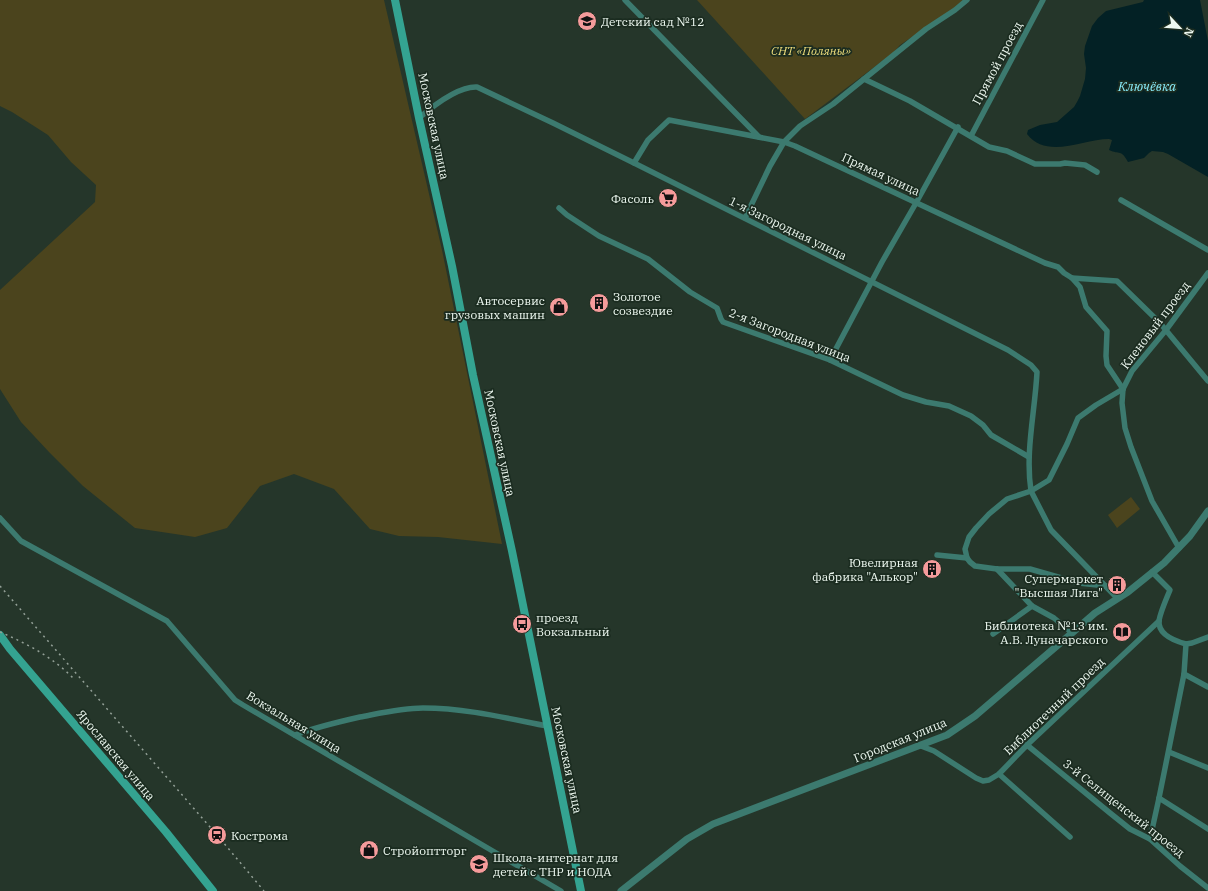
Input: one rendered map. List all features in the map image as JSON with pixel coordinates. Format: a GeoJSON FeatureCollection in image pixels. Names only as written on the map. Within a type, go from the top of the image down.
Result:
{"type":"FeatureCollection","features":[{"type":"Feature","properties":{"kind":"main road","name":"Московская улица"},"geometry":{"type":"LineString","coordinates":[[395,0],[419,118],[452,266],[473,375],[512,551],[581,891]]}},
{"type":"Feature","properties":{"kind":"main road","name":"Ярославская улица"},"geometry":{"type":"LineString","coordinates":[[0,635],[10,649],[166,832],[213,891]]}},
{"type":"Feature","properties":{"kind":"street"},"geometry":{"type":"LineString","coordinates":[[625,0],[759,138]]}},
{"type":"Feature","properties":{"kind":"street"},"geometry":{"type":"LineString","coordinates":[[745,218],[770,166],[784,142],[800,126],[833,104],[926,29],[956,10],[967,0]]}},
{"type":"Feature","properties":{"kind":"street","name":"Прямой проезд"},"geometry":{"type":"LineString","coordinates":[[971,136],[1043,0]]}},
{"type":"Feature","properties":{"kind":"street"},"geometry":{"type":"LineString","coordinates":[[864,79],[910,101],[958,127],[989,147],[1008,151],[1035,164],[1085,164],[1097,172]]}},
{"type":"Feature","properties":{"kind":"street","name":"1-я Загородная улица"},"geometry":{"type":"LineString","coordinates":[[419,118],[449,96],[472,87],[477,87],[634,163],[1008,350],[1031,365],[1037,372],[1029,457],[1031,491]]}},
{"type":"Feature","properties":{"kind":"street","name":"Прямая улица"},"geometry":{"type":"LineString","coordinates":[[634,163],[648,140],[670,120],[784,142],[1045,263],[1058,267],[1072,278]]}},
{"type":"Feature","properties":{"kind":"street"},"geometry":{"type":"LineString","coordinates":[[830,360],[958,127]]}},
{"type":"Feature","properties":{"kind":"street"},"geometry":{"type":"LineString","coordinates":[[1121,200],[1208,250]]}},
{"type":"Feature","properties":{"kind":"street","name":"2-я Загородная улица"},"geometry":{"type":"LineString","coordinates":[[559,208],[599,236],[648,259],[690,292],[717,308],[720,319],[723,322],[830,360],[903,396],[949,406],[971,416],[983,425],[991,435],[1029,457]]}},
{"type":"Feature","properties":{"kind":"street","name":"Кленовый проезд"},"geometry":{"type":"LineString","coordinates":[[1179,548],[1152,501],[1133,453],[1126,428],[1122,403],[1123,389],[1132,371],[1166,330],[1208,273]]}},
{"type":"Feature","properties":{"kind":"street"},"geometry":{"type":"LineString","coordinates":[[1072,278],[1117,281],[1166,330],[1208,381]]}},
{"type":"Feature","properties":{"kind":"street"},"geometry":{"type":"LineString","coordinates":[[966,558],[965,549],[969,537],[989,514],[1007,499],[1031,491],[1049,480],[1078,418],[1123,389],[1107,365],[1107,331],[1086,307],[1080,287],[1072,278]]}},
{"type":"Feature","properties":{"kind":"street"},"geometry":{"type":"LineString","coordinates":[[1031,491],[1051,530],[1117,598]]}},
{"type":"Feature","properties":{"kind":"street","name":"Городская улица"},"geometry":{"type":"LineString","coordinates":[[621,891],[687,839],[712,824],[921,746],[946,735],[975,716],[1095,612],[1128,592],[1152,572],[1179,548],[1190,536],[1208,511]]}},
{"type":"Feature","properties":{"kind":"street","name":"Вокзальная улица"},"geometry":{"type":"LineString","coordinates":[[0,518],[21,541],[167,621],[235,700],[561,891]]}},
{"type":"Feature","properties":{"kind":"street"},"geometry":{"type":"LineString","coordinates":[[937,555],[966,558],[975,566],[996,569],[1030,569],[1079,583],[1106,586]]}},
{"type":"Feature","properties":{"kind":"street"},"geometry":{"type":"LineString","coordinates":[[996,569],[1032,606],[1054,618],[1072,633]]}},
{"type":"Feature","properties":{"kind":"street"},"geometry":{"type":"LineString","coordinates":[[1152,572],[1170,590],[1159,621],[1162,631],[1169,638],[1186,644],[1208,637]]}},
{"type":"Feature","properties":{"kind":"street"},"geometry":{"type":"LineString","coordinates":[[993,634],[1032,606]]}},
{"type":"Feature","properties":{"kind":"street","name":"Библиотечный проезд"},"geometry":{"type":"LineString","coordinates":[[921,746],[934,751],[976,778],[983,781],[989,780],[999,774],[1159,621]]}},
{"type":"Feature","properties":{"kind":"street"},"geometry":{"type":"LineString","coordinates":[[1150,839],[1184,674],[1186,644]]}},
{"type":"Feature","properties":{"kind":"street"},"geometry":{"type":"LineString","coordinates":[[1184,674],[1208,687]]}},
{"type":"Feature","properties":{"kind":"street"},"geometry":{"type":"LineString","coordinates":[[295,735],[313,728],[388,711],[423,708],[453,710],[506,717],[547,726]]}},
{"type":"Feature","properties":{"kind":"street","name":"3-й Селищенский проезд"},"geometry":{"type":"LineString","coordinates":[[1028,745],[1110,814],[1130,829],[1150,839],[1180,866],[1208,888]]}},
{"type":"Feature","properties":{"kind":"street"},"geometry":{"type":"LineString","coordinates":[[1169,752],[1208,768]]}},
{"type":"Feature","properties":{"kind":"street"},"geometry":{"type":"LineString","coordinates":[[999,774],[1070,837]]}},
{"type":"Feature","properties":{"kind":"street"},"geometry":{"type":"LineString","coordinates":[[1159,798],[1208,829]]}},
{"type":"Feature","properties":{"kind":"green space"},"geometry":{"type":"Polygon","coordinates":[[[0,0],[384,0],[442,250],[502,544],[438,537],[399,536],[370,529],[334,489],[294,474],[260,486],[227,528],[195,537],[135,528],[83,486],[21,422],[0,389],[0,290],[95,202],[96,185],[71,162],[48,135],[0,106],[0,0]]]}},
{"type":"Feature","properties":{"kind":"green space","name":"СНТ «Поляны»"},"geometry":{"type":"Polygon","coordinates":[[[697,0],[964,0],[955,8],[900,45],[893,53],[805,119],[697,0]]]}},
{"type":"Feature","properties":{"kind":"green space"},"geometry":{"type":"Polygon","coordinates":[[[1131,497],[1140,509],[1117,528],[1108,515],[1131,497]]]}},
{"type":"Feature","properties":{"kind":"water","name":"Ключёвка"},"geometry":{"type":"Polygon","coordinates":[[[1144,0],[1200,0],[1208,41],[1208,177],[1163,152],[1152,151],[1144,158],[1128,162],[1122,154],[1109,150],[1112,140],[1109,139],[1055,147],[1045,146],[1035,142],[1027,134],[1028,130],[1040,125],[1057,122],[1074,107],[1080,96],[1085,79],[1085,46],[1092,26],[1098,18],[1106,11],[1143,2],[1144,0]]]}},
{"type":"Feature","properties":{"kind":"railway"},"geometry":{"type":"LineString","coordinates":[[0,586],[264,891]]}},
{"type":"Feature","properties":{"kind":"railway"},"geometry":{"type":"LineString","coordinates":[[0,632],[21,641],[40,652],[67,672],[75,680]]}},
{"type":"Feature","properties":{"kind":"place","name":"Детский сад №12"},"geometry":{"type":"Point","coordinates":[587,21]}},
{"type":"Feature","properties":{"kind":"place","name":"Фасоль"},"geometry":{"type":"Point","coordinates":[668,198]}},
{"type":"Feature","properties":{"kind":"place","name":"Золотое созвездие"},"geometry":{"type":"Point","coordinates":[599,303]}},
{"type":"Feature","properties":{"kind":"place","name":"Автосервис грузовых машин"},"geometry":{"type":"Point","coordinates":[559,307]}},
{"type":"Feature","properties":{"kind":"place","name":"Ювелирная фабрика \"Алькор\""},"geometry":{"type":"Point","coordinates":[932,569]}},
{"type":"Feature","properties":{"kind":"place","name":"Супермаркет \"Высшая Лига\""},"geometry":{"type":"Point","coordinates":[1117,585]}},
{"type":"Feature","properties":{"kind":"place","name":"проезд Вокзальный"},"geometry":{"type":"Point","coordinates":[522,624]}},
{"type":"Feature","properties":{"kind":"place","name":"Библиотека №13 им. А.В. Луначарского"},"geometry":{"type":"Point","coordinates":[1122,632]}},
{"type":"Feature","properties":{"kind":"place","name":"Кострома"},"geometry":{"type":"Point","coordinates":[217,835]}},
{"type":"Feature","properties":{"kind":"place","name":"Стройоптторг"},"geometry":{"type":"Point","coordinates":[369,850]}},
{"type":"Feature","properties":{"kind":"place","name":"Школа-интернат для детей с ТНР и НОДА"},"geometry":{"type":"Point","coordinates":[479,864]}}]}
